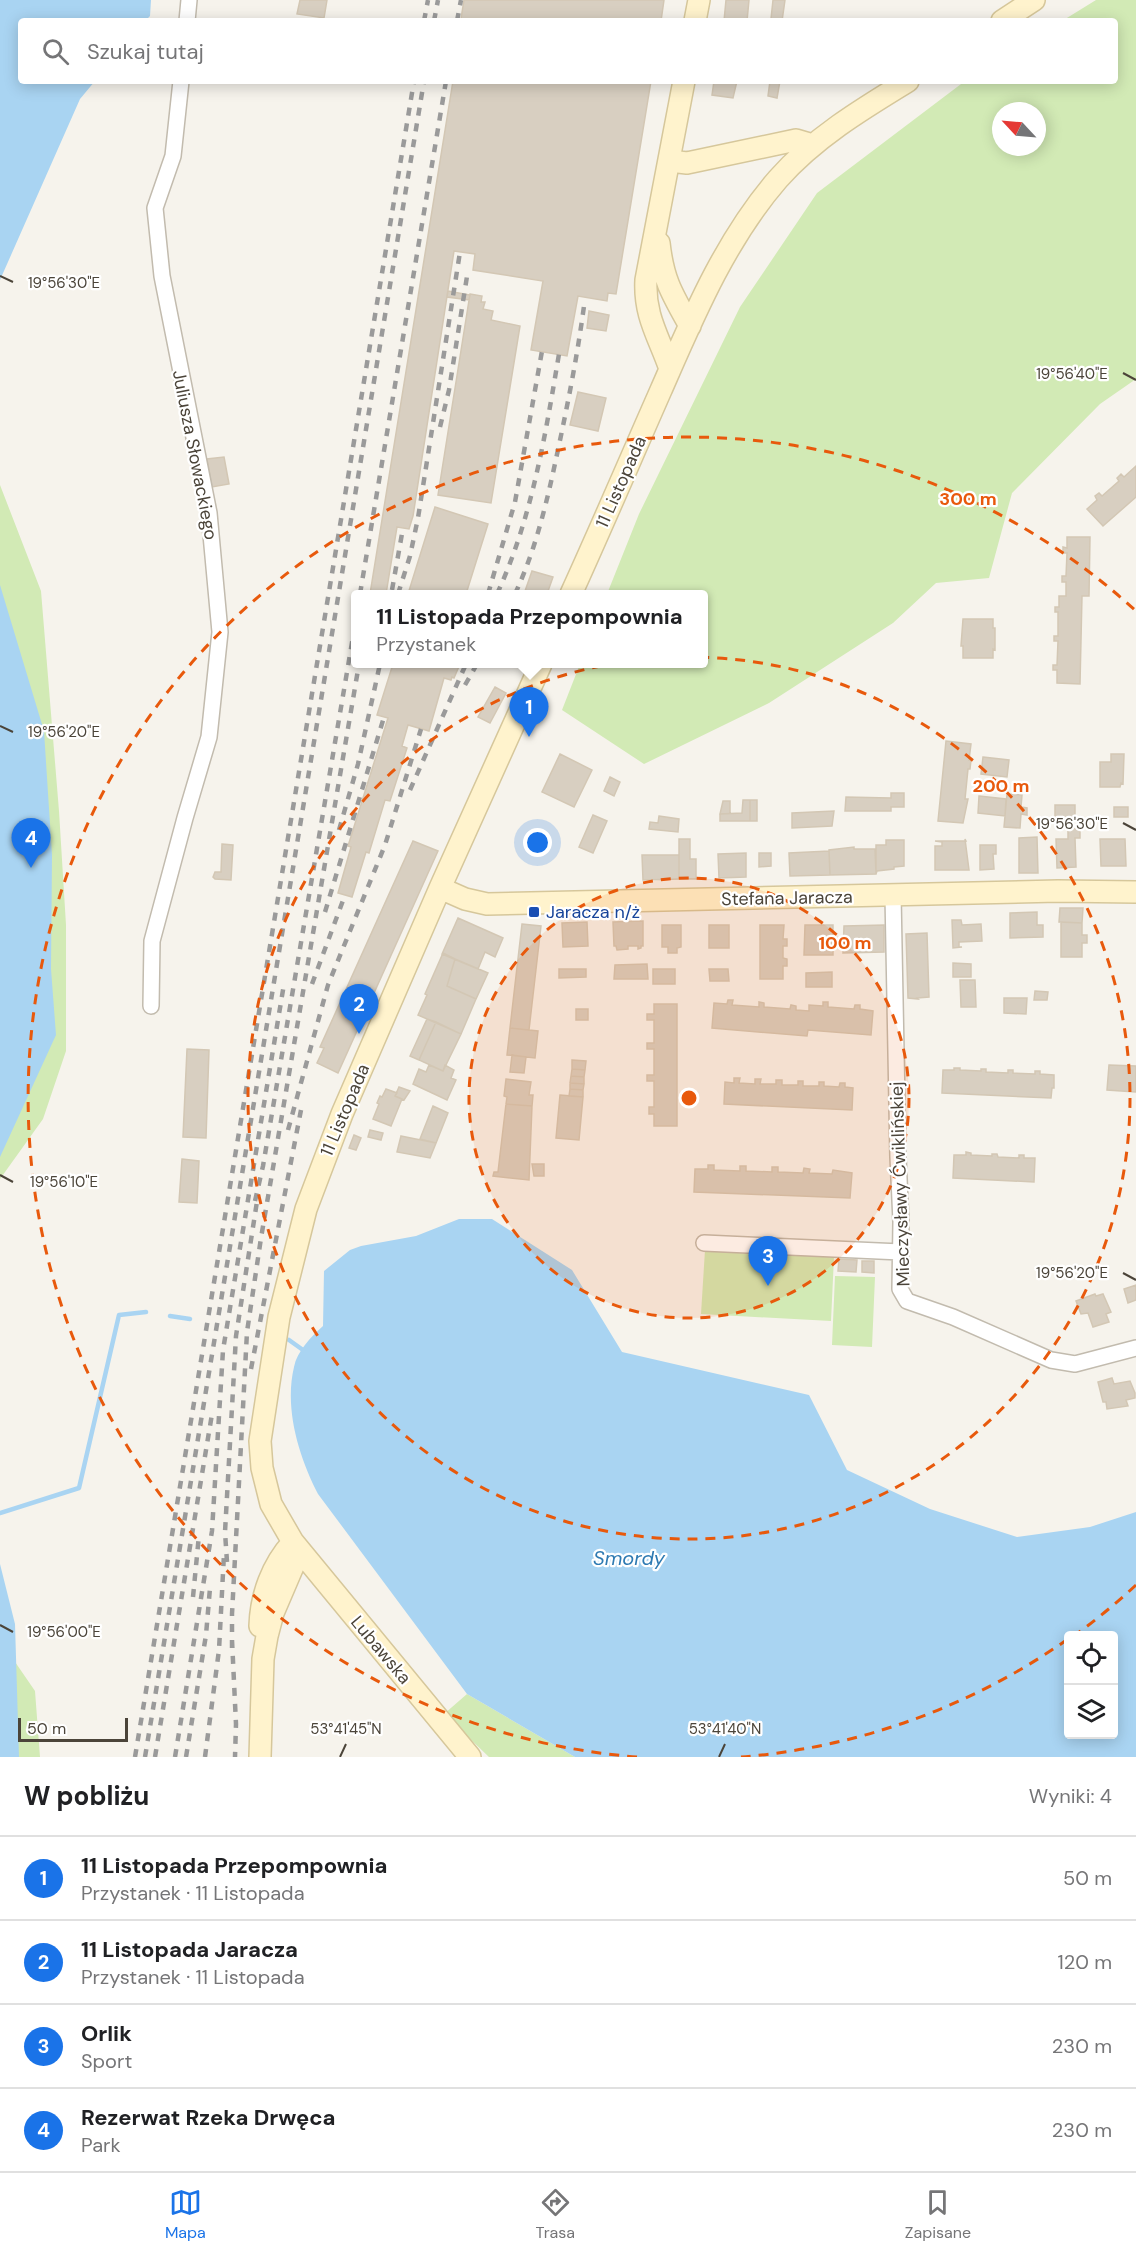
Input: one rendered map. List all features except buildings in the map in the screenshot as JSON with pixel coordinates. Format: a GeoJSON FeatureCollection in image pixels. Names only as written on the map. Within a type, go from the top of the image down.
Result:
{"type":"FeatureCollection","features":[{"type":"Feature","properties":{"kind":"main road"},"geometry":{"type":"LineString","coordinates":[[696,18],[699,0]]}},
{"type":"Feature","properties":{"kind":"main road"},"geometry":{"type":"LineString","coordinates":[[1007,18],[1034,0]]}},
{"type":"Feature","properties":{"kind":"main road"},"geometry":{"type":"LineString","coordinates":[[670,369],[654,332],[645,296],[646,280],[683,84]]}},
{"type":"Feature","properties":{"kind":"main road","name":"11 Listopada"},"geometry":{"type":"LineString","coordinates":[[574,590],[710,283],[755,206],[778,178],[813,145],[847,118],[903,84]]}},
{"type":"Feature","properties":{"kind":"main road"},"geometry":{"type":"LineString","coordinates":[[670,161],[687,163],[796,140],[813,145]]}},
{"type":"Feature","properties":{"kind":"main road"},"geometry":{"type":"LineString","coordinates":[[652,320],[676,327],[690,326],[668,288],[661,262],[658,226]]}},
{"type":"Feature","properties":{"kind":"main road","name":"11 Listopada"},"geometry":{"type":"LineString","coordinates":[[293,1542],[271,1503],[262,1468],[260,1441],[279,1317],[306,1209],[325,1155],[440,888],[539,668]]}},
{"type":"Feature","properties":{"kind":"main road","name":"Stefana Jaracza"},"geometry":{"type":"LineString","coordinates":[[440,888],[465,899],[487,904],[1058,891],[1136,892]]}},
{"type":"Feature","properties":{"kind":"main road"},"geometry":{"type":"LineString","coordinates":[[263,1659],[271,1621],[294,1564],[293,1542]]}},
{"type":"Feature","properties":{"kind":"main road"},"geometry":{"type":"LineString","coordinates":[[260,1757],[263,1659],[260,1635],[261,1608],[268,1584],[280,1557],[293,1542]]}},
{"type":"Feature","properties":{"kind":"main road","name":"Lubawska"},"geometry":{"type":"LineString","coordinates":[[293,1542],[470,1757]]}},
{"type":"Feature","properties":{"kind":"main road"},"geometry":{"type":"LineString","coordinates":[[283,1589],[295,1585],[327,1585]]}},
{"type":"Feature","properties":{"kind":"street"},"geometry":{"type":"LineString","coordinates":[[187,18],[189,0]]}},
{"type":"Feature","properties":{"kind":"street","name":"Juliusza Słowackiego"},"geometry":{"type":"LineString","coordinates":[[151,1005],[149,997],[152,941],[184,818],[209,738],[220,632],[209,513],[178,366],[162,276],[155,208],[173,156],[181,84]]}},
{"type":"Feature","properties":{"kind":"street","name":"Mieczysławy Ćwiklińskiej"},"geometry":{"type":"LineString","coordinates":[[893,895],[902,1252],[900,1289],[907,1301],[953,1317],[1051,1360],[1075,1364],[1136,1348]]}},
{"type":"Feature","properties":{"kind":"street"},"geometry":{"type":"LineString","coordinates":[[704,1243],[902,1252]]}},
{"type":"Feature","properties":{"kind":"green space"},"geometry":{"type":"Polygon","coordinates":[[[1096,0],[1136,0],[1136,379],[1100,404],[1012,493],[989,578],[936,583],[893,623],[769,703],[644,764],[562,710],[578,668],[708,668],[708,590],[609,590],[639,514],[740,307],[817,193],[961,84],[1118,84],[1118,18],[1067,18],[1096,0]]]}},
{"type":"Feature","properties":{"kind":"green space"},"geometry":{"type":"Polygon","coordinates":[[[0,485],[41,591],[66,925],[66,1051],[43,1119],[0,1179],[0,485]]]}},
{"type":"Feature","properties":{"kind":"green space"},"geometry":{"type":"Polygon","coordinates":[[[705,1250],[834,1257],[831,1321],[701,1314],[705,1250]]]}},
{"type":"Feature","properties":{"kind":"green space"},"geometry":{"type":"Polygon","coordinates":[[[835,1276],[875,1277],[872,1347],[832,1345],[835,1276]]]}},
{"type":"Feature","properties":{"kind":"green space"},"geometry":{"type":"Polygon","coordinates":[[[0,1640],[35,1691],[40,1757],[0,1757],[0,1640]]]}},
{"type":"Feature","properties":{"kind":"green space"},"geometry":{"type":"Polygon","coordinates":[[[467,1694],[575,1757],[489,1757],[444,1714],[467,1694]]]}},
{"type":"Feature","properties":{"kind":"water"},"geometry":{"type":"Polygon","coordinates":[[[0,0],[151,0],[148,18],[18,18],[18,84],[92,84],[80,99],[0,280],[0,0]]]}},
{"type":"Feature","properties":{"kind":"water"},"geometry":{"type":"Polygon","coordinates":[[[0,585],[44,731],[52,855],[51,969],[56,1035],[0,1157],[0,585]]]}},
{"type":"Feature","properties":{"kind":"water","name":"Smordy"},"geometry":{"type":"Polygon","coordinates":[[[459,1219],[492,1219],[572,1270],[622,1352],[809,1395],[847,1470],[930,1509],[1017,1537],[1090,1527],[1136,1512],[1136,1757],[575,1757],[467,1694],[318,1494],[299,1449],[292,1416],[291,1383],[294,1367],[305,1345],[323,1326],[324,1271],[350,1250],[416,1236],[459,1219]]]}},
{"type":"Feature","properties":{"kind":"water"},"geometry":{"type":"Polygon","coordinates":[[[0,1564],[15,1624],[19,1757],[0,1757],[0,1564]]]}},
{"type":"Feature","properties":{"kind":"waterway"},"geometry":{"type":"LineString","coordinates":[[0,1513],[79,1488],[119,1315],[146,1312]]}},
{"type":"Feature","properties":{"kind":"waterway"},"geometry":{"type":"LineString","coordinates":[[170,1316],[190,1319]]}},
{"type":"Feature","properties":{"kind":"waterway"},"geometry":{"type":"LineString","coordinates":[[289,1340],[303,1350]]}},
{"type":"Feature","properties":{"kind":"railway"},"geometry":{"type":"LineString","coordinates":[[425,18],[428,0]]}},
{"type":"Feature","properties":{"kind":"railway"},"geometry":{"type":"LineString","coordinates":[[435,18],[438,0]]}},
{"type":"Feature","properties":{"kind":"railway"},"geometry":{"type":"LineString","coordinates":[[458,18],[461,0]]}},
{"type":"Feature","properties":{"kind":"railway"},"geometry":{"type":"LineString","coordinates":[[135,1757],[414,84]]}},
{"type":"Feature","properties":{"kind":"railway"},"geometry":{"type":"LineString","coordinates":[[145,1757],[424,84]]}},
{"type":"Feature","properties":{"kind":"railway"},"geometry":{"type":"LineString","coordinates":[[361,590],[445,84]]}},
{"type":"Feature","properties":{"kind":"railway"},"geometry":{"type":"LineString","coordinates":[[399,590],[410,556],[418,518],[460,252]]}},
{"type":"Feature","properties":{"kind":"railway"},"geometry":{"type":"LineString","coordinates":[[440,427],[449,390],[468,270]]}},
{"type":"Feature","properties":{"kind":"railway"},"geometry":{"type":"LineString","coordinates":[[517,590],[534,545],[548,494],[572,383],[584,306]]}},
{"type":"Feature","properties":{"kind":"railway"},"geometry":{"type":"LineString","coordinates":[[489,590],[515,502],[542,351]]}},
{"type":"Feature","properties":{"kind":"railway"},"geometry":{"type":"LineString","coordinates":[[499,590],[519,536],[536,477],[559,354]]}},
{"type":"Feature","properties":{"kind":"railway"},"geometry":{"type":"LineString","coordinates":[[392,590],[403,528]]}},
{"type":"Feature","properties":{"kind":"railway"},"geometry":{"type":"LineString","coordinates":[[255,1201],[263,1166],[351,649]]}},
{"type":"Feature","properties":{"kind":"railway"},"geometry":{"type":"LineString","coordinates":[[232,1648],[247,1332],[358,668]]}},
{"type":"Feature","properties":{"kind":"railway"},"geometry":{"type":"LineString","coordinates":[[339,830],[358,764],[379,668]]}},
{"type":"Feature","properties":{"kind":"railway"},"geometry":{"type":"LineString","coordinates":[[410,790],[464,668]]}},
{"type":"Feature","properties":{"kind":"railway"},"geometry":{"type":"LineString","coordinates":[[465,685],[475,668]]}},
{"type":"Feature","properties":{"kind":"railway"},"geometry":{"type":"LineString","coordinates":[[325,912],[384,717]]}},
{"type":"Feature","properties":{"kind":"railway"},"geometry":{"type":"LineString","coordinates":[[288,1130],[328,985],[385,845],[421,729]]}},
{"type":"Feature","properties":{"kind":"railway"},"geometry":{"type":"LineString","coordinates":[[312,984],[345,895]]}},
{"type":"Feature","properties":{"kind":"railway"},"geometry":{"type":"LineString","coordinates":[[175,1757],[212,1531],[223,1350],[284,984]]}},
{"type":"Feature","properties":{"kind":"railway"},"geometry":{"type":"LineString","coordinates":[[251,1369],[301,1110]]}},
{"type":"Feature","properties":{"kind":"railway"},"geometry":{"type":"LineString","coordinates":[[227,1562],[225,1532],[236,1336],[258,1195]]}},
{"type":"Feature","properties":{"kind":"railway"},"geometry":{"type":"LineString","coordinates":[[155,1757],[212,1414]]}},
{"type":"Feature","properties":{"kind":"railway"},"geometry":{"type":"LineString","coordinates":[[193,1597],[199,1535]]}},
{"type":"Feature","properties":{"kind":"railway"},"geometry":{"type":"LineString","coordinates":[[205,1757],[219,1650],[224,1554]]}},
{"type":"Feature","properties":{"kind":"railway"},"geometry":{"type":"LineString","coordinates":[[186,1757],[206,1635],[210,1588]]}},
{"type":"Feature","properties":{"kind":"railway"},"geometry":{"type":"LineString","coordinates":[[232,1640],[236,1724],[235,1757]]}},
{"type":"Feature","properties":{"kind":"place","name":"11 Listopada Przepompownia"},"geometry":{"type":"Point","coordinates":[529,737]}},
{"type":"Feature","properties":{"kind":"place","name":"Rezerwat Rzeka Drwęca"},"geometry":{"type":"Point","coordinates":[31,868]}},
{"type":"Feature","properties":{"kind":"place","name":"Jaracza n/ż"},"geometry":{"type":"Point","coordinates":[534,912]}},
{"type":"Feature","properties":{"kind":"place","name":"11 Listopada Jaracza"},"geometry":{"type":"Point","coordinates":[359,1034]}},
{"type":"Feature","properties":{"kind":"place","name":"Orlik"},"geometry":{"type":"Point","coordinates":[768,1286]}}]}
